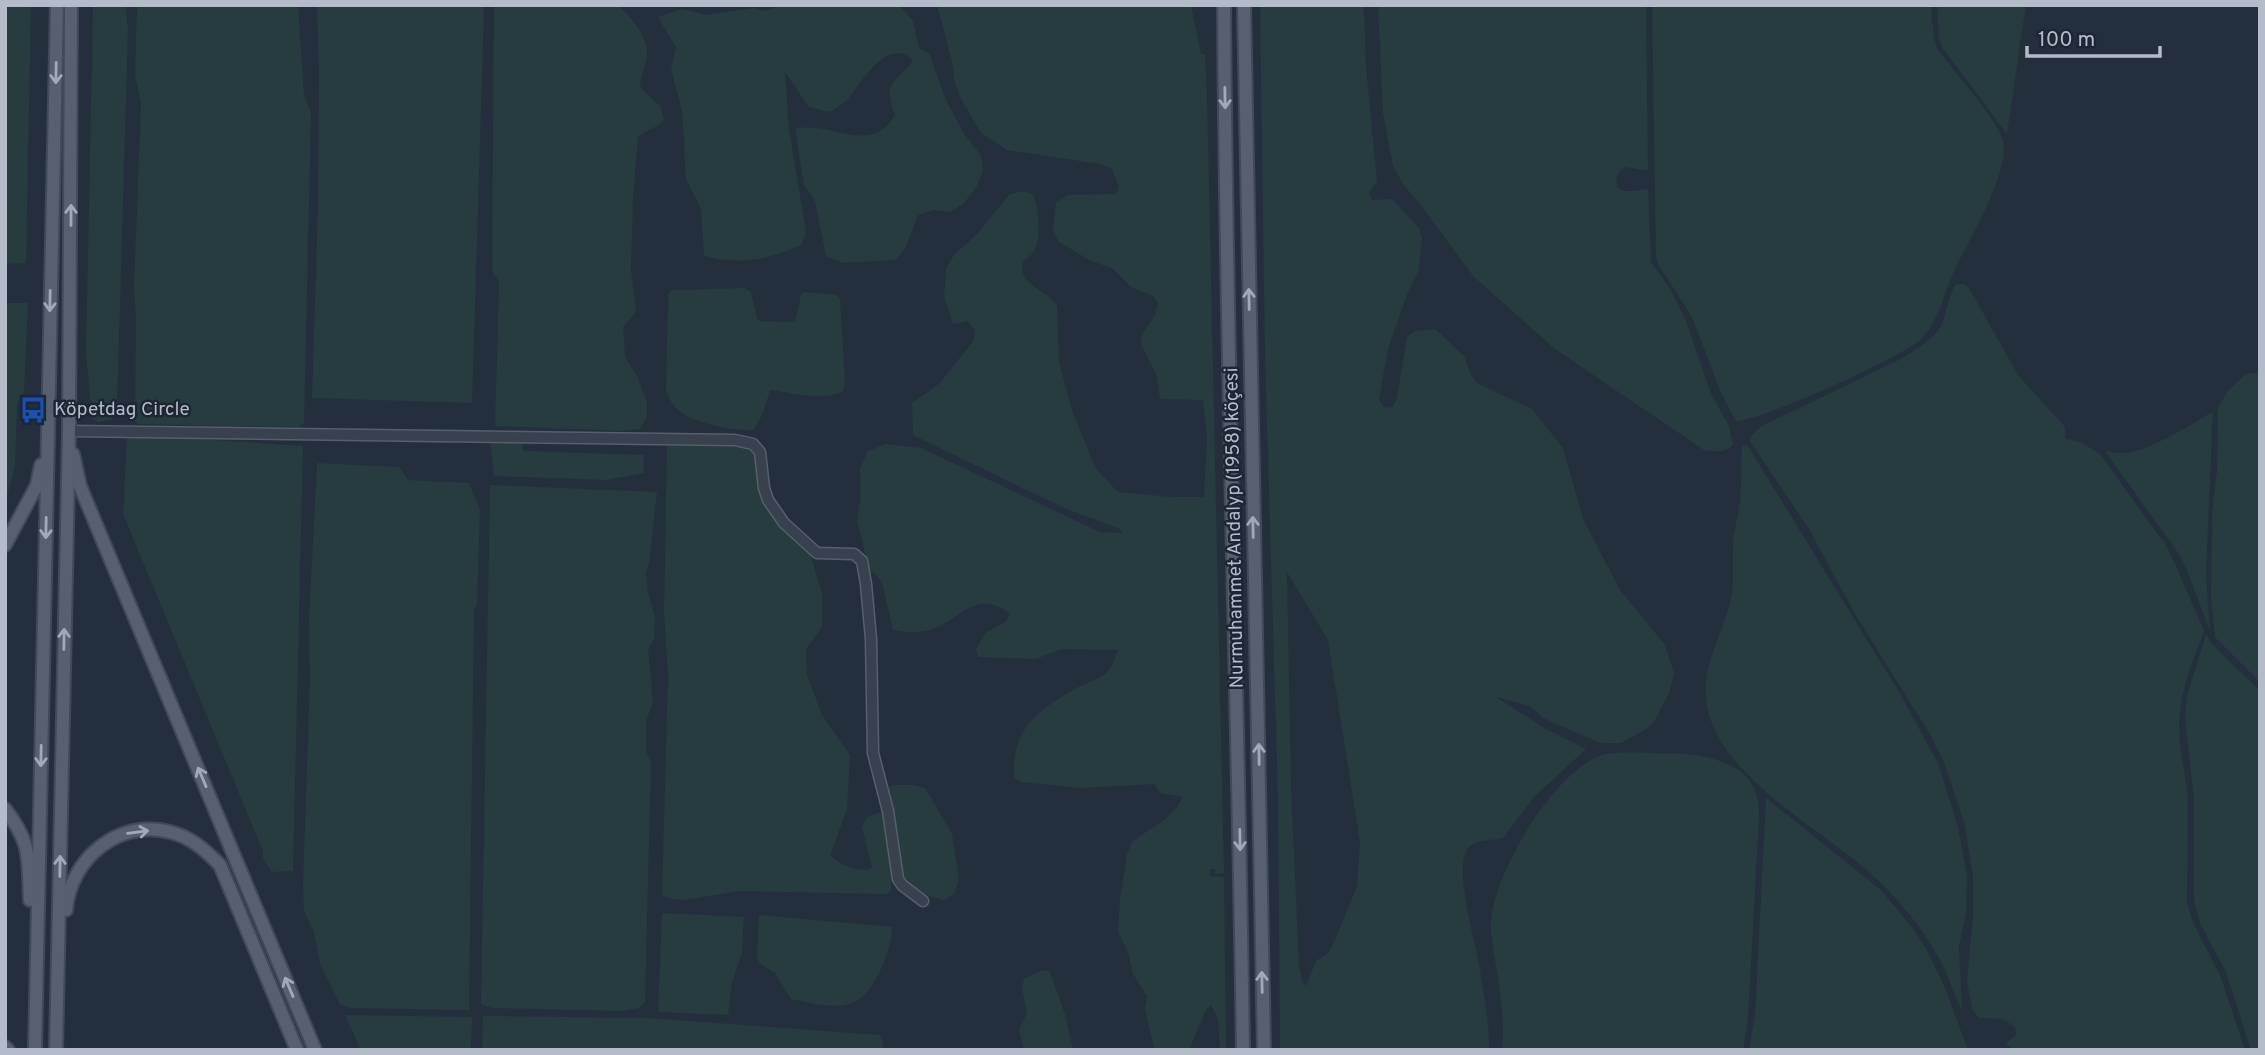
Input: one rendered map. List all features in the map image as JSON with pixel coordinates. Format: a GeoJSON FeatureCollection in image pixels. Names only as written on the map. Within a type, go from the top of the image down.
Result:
{"type":"FeatureCollection","features":[{"type":"Feature","properties":{"kind":"main road"},"geometry":{"type":"LineString","coordinates":[[35,1050],[57,5]]}},
{"type":"Feature","properties":{"kind":"main road"},"geometry":{"type":"LineString","coordinates":[[56,1050],[69,431],[71,5]]}},
{"type":"Feature","properties":{"kind":"main road"},"geometry":{"type":"LineString","coordinates":[[1216,5],[1224,62]]}},
{"type":"Feature","properties":{"kind":"main road","name":"Nurmuhammet Andalyp (1958) köçesi"},"geometry":{"type":"LineString","coordinates":[[1224,5],[1243,1050]]}},
{"type":"Feature","properties":{"kind":"main road","name":"Nurmuhammet Andalyp (1958) köçesi"},"geometry":{"type":"LineString","coordinates":[[1244,5],[1264,1050]]}},
{"type":"Feature","properties":{"kind":"main road"},"geometry":{"type":"LineString","coordinates":[[5,545],[37,485],[48,427]]}},
{"type":"Feature","properties":{"kind":"main road"},"geometry":{"type":"LineString","coordinates":[[69,431],[80,486],[315,1050]]}},
{"type":"Feature","properties":{"kind":"main road"},"geometry":{"type":"LineString","coordinates":[[5,809],[18,825],[28,847],[35,1009]]}},
{"type":"Feature","properties":{"kind":"main road"},"geometry":{"type":"LineString","coordinates":[[57,1008],[66,900],[83,861],[111,838],[140,829],[169,831],[198,844],[219,865],[234,894],[297,1050]]}},
{"type":"Feature","properties":{"kind":"street"},"geometry":{"type":"LineString","coordinates":[[69,431],[735,440],[753,444],[760,452],[768,500],[783,523],[817,552],[854,554],[862,561],[872,639],[874,763],[888,811],[898,879],[922,901]]}},
{"type":"Feature","properties":{"kind":"green space"},"geometry":{"type":"Polygon","coordinates":[[[5,5],[31,5],[26,263],[5,264],[5,5]]]}},
{"type":"Feature","properties":{"kind":"green space"},"geometry":{"type":"Polygon","coordinates":[[[93,5],[126,5],[128,30],[117,407],[111,420],[98,422],[92,419],[86,352],[93,5]]]}},
{"type":"Feature","properties":{"kind":"green space"},"geometry":{"type":"Polygon","coordinates":[[[137,5],[298,5],[304,95],[311,113],[304,423],[298,427],[138,424],[135,421],[134,288],[141,103],[135,76],[137,5]]]}},
{"type":"Feature","properties":{"kind":"green space"},"geometry":{"type":"Polygon","coordinates":[[[317,5],[482,5],[484,11],[472,403],[312,398],[318,204],[317,5]]]}},
{"type":"Feature","properties":{"kind":"green space"},"geometry":{"type":"Polygon","coordinates":[[[494,5],[620,7],[645,41],[647,57],[640,87],[661,107],[664,120],[638,137],[633,198],[631,270],[636,312],[623,327],[625,357],[637,376],[647,402],[647,417],[640,429],[622,431],[495,426],[499,282],[492,271],[494,5]]]}},
{"type":"Feature","properties":{"kind":"green space"},"geometry":{"type":"Polygon","coordinates":[[[781,5],[899,5],[913,21],[919,48],[930,55],[945,98],[963,132],[981,156],[983,170],[977,186],[964,203],[951,212],[933,210],[918,215],[905,249],[895,260],[842,263],[826,256],[815,201],[804,185],[795,129],[822,129],[862,136],[874,134],[885,127],[895,115],[890,89],[913,60],[903,54],[894,53],[876,64],[848,99],[830,112],[809,107],[785,72],[789,129],[806,233],[801,245],[754,260],[704,256],[701,209],[686,179],[682,111],[671,69],[676,47],[658,17],[682,9],[706,15],[754,8],[766,11],[781,5]]]}},
{"type":"Feature","properties":{"kind":"green space"},"geometry":{"type":"Polygon","coordinates":[[[937,5],[1191,5],[1201,54],[1205,54],[1224,873],[1215,874],[1215,869],[1210,869],[1210,876],[1224,877],[1226,1050],[1220,1050],[1218,1019],[1211,1005],[1206,1010],[1189,1050],[1156,1050],[1145,1009],[1147,996],[1133,974],[1128,952],[1118,932],[1127,854],[1132,842],[1165,819],[1183,797],[1160,793],[1154,784],[1081,788],[1021,782],[1014,777],[1017,746],[1029,723],[1061,697],[1109,670],[1118,650],[1061,649],[1036,659],[978,657],[976,649],[985,633],[1006,622],[1010,613],[997,606],[985,604],[966,609],[938,627],[926,631],[893,630],[882,582],[869,568],[857,521],[860,469],[867,452],[885,444],[921,448],[1100,532],[1123,533],[1120,529],[1064,508],[913,435],[912,403],[940,383],[974,340],[975,331],[968,321],[953,324],[944,296],[946,269],[954,255],[977,234],[1010,194],[1025,191],[1033,195],[1035,201],[1038,216],[1037,242],[1032,254],[1023,262],[1023,273],[1026,279],[1057,306],[1059,362],[1073,413],[1096,469],[1118,492],[1204,497],[1207,438],[1203,400],[1160,399],[1157,376],[1141,344],[1142,334],[1155,315],[1158,303],[1153,296],[1131,287],[1112,268],[1091,261],[1059,242],[1053,229],[1056,202],[1068,195],[1116,194],[1119,187],[1112,169],[1100,164],[1007,150],[981,133],[955,83],[937,5]]]}},
{"type":"Feature","properties":{"kind":"green space"},"geometry":{"type":"Polygon","coordinates":[[[1260,5],[1364,5],[1366,66],[1377,181],[1369,193],[1372,200],[1392,199],[1419,228],[1422,239],[1419,270],[1406,297],[1388,349],[1379,399],[1384,408],[1393,407],[1397,398],[1407,337],[1415,331],[1435,329],[1464,356],[1477,383],[1532,409],[1563,448],[1583,519],[1620,590],[1665,645],[1674,673],[1669,693],[1655,720],[1648,728],[1621,743],[1601,743],[1543,718],[1530,706],[1496,697],[1544,728],[1586,749],[1534,797],[1503,838],[1475,843],[1468,848],[1464,857],[1464,886],[1486,1007],[1489,1050],[1280,1050],[1278,799],[1265,356],[1260,5]],[[1287,572],[1291,787],[1299,965],[1306,986],[1316,961],[1328,953],[1335,940],[1357,886],[1360,842],[1328,640],[1287,572]]]}},
{"type":"Feature","properties":{"kind":"green space"},"geometry":{"type":"Polygon","coordinates":[[[1378,5],[1646,5],[1648,171],[1625,167],[1616,180],[1617,187],[1624,191],[1648,189],[1651,262],[1671,290],[1686,321],[1711,394],[1729,426],[1733,445],[1720,451],[1704,450],[1555,349],[1473,276],[1403,184],[1393,166],[1383,113],[1378,5]]]}},
{"type":"Feature","properties":{"kind":"green space"},"geometry":{"type":"Polygon","coordinates":[[[1652,5],[1931,5],[1934,39],[1938,50],[1999,131],[2004,154],[2001,170],[1987,206],[1955,269],[1937,316],[1920,340],[1887,360],[1830,387],[1750,419],[1736,421],[1721,393],[1692,317],[1658,264],[1656,256],[1652,5]]]}},
{"type":"Feature","properties":{"kind":"green space"},"geometry":{"type":"Polygon","coordinates":[[[1937,5],[2026,5],[2007,134],[1942,47],[1937,5]]]}},
{"type":"Feature","properties":{"kind":"green space"},"geometry":{"type":"Polygon","coordinates":[[[1955,285],[1969,288],[2018,375],[2065,427],[2065,438],[2082,443],[2100,454],[2165,544],[2204,631],[2188,674],[2179,722],[2188,799],[2187,903],[2194,925],[2220,975],[2245,1050],[2013,1050],[2006,1043],[2016,1035],[2015,1027],[2003,1019],[1979,1018],[1972,1009],[1967,981],[1973,917],[1973,877],[1965,825],[1944,762],[1931,736],[1855,614],[1809,529],[1750,441],[1752,435],[1762,426],[1903,358],[1925,343],[1942,324],[1955,285]]]}},
{"type":"Feature","properties":{"kind":"green space"},"geometry":{"type":"Polygon","coordinates":[[[744,288],[751,292],[759,321],[795,322],[804,292],[837,295],[840,299],[845,380],[843,391],[816,396],[770,390],[754,430],[704,423],[676,408],[666,391],[668,295],[671,290],[744,288]]]}},
{"type":"Feature","properties":{"kind":"green space"},"geometry":{"type":"Polygon","coordinates":[[[5,303],[28,303],[24,392],[17,404],[15,467],[5,503],[5,303]]]}},
{"type":"Feature","properties":{"kind":"green space"},"geometry":{"type":"Polygon","coordinates":[[[2251,373],[2260,373],[2260,682],[2215,637],[2211,598],[2212,512],[2217,471],[2218,408],[2228,391],[2251,373]]]}},
{"type":"Feature","properties":{"kind":"green space"},"geometry":{"type":"Polygon","coordinates":[[[2213,411],[2206,572],[2210,631],[2177,551],[2105,451],[2126,453],[2141,450],[2213,411]]]}},
{"type":"Feature","properties":{"kind":"green space"},"geometry":{"type":"Polygon","coordinates":[[[127,437],[171,437],[303,446],[293,871],[272,872],[263,858],[263,851],[123,514],[127,437]]]}},
{"type":"Feature","properties":{"kind":"green space"},"geometry":{"type":"Polygon","coordinates":[[[490,440],[522,441],[523,451],[644,455],[644,473],[605,480],[494,476],[490,440]]]}},
{"type":"Feature","properties":{"kind":"green space"},"geometry":{"type":"Polygon","coordinates":[[[1742,445],[1748,446],[1899,692],[1938,763],[1958,827],[1967,877],[1966,913],[1959,947],[1962,1010],[1936,952],[1895,897],[1840,848],[1757,784],[1734,759],[1717,734],[1707,706],[1707,676],[1732,593],[1733,545],[1741,491],[1742,445]]]}},
{"type":"Feature","properties":{"kind":"green space"},"geometry":{"type":"Polygon","coordinates":[[[667,446],[751,446],[757,453],[770,512],[777,523],[810,554],[822,593],[822,627],[806,649],[807,675],[822,715],[850,755],[847,809],[830,856],[855,869],[872,868],[862,827],[867,817],[884,811],[891,851],[891,890],[886,894],[739,891],[684,900],[662,895],[668,674],[664,613],[667,446]]]}},
{"type":"Feature","properties":{"kind":"green space"},"geometry":{"type":"Polygon","coordinates":[[[317,463],[399,467],[408,480],[469,483],[480,510],[477,605],[474,609],[469,1010],[351,1008],[340,1004],[320,964],[314,932],[304,911],[309,620],[317,463]]]}},
{"type":"Feature","properties":{"kind":"green space"},"geometry":{"type":"Polygon","coordinates":[[[490,485],[657,492],[646,573],[655,618],[654,639],[648,650],[653,702],[646,721],[646,751],[651,762],[645,1002],[639,1008],[621,1011],[492,1008],[481,1004],[490,485]]]}},
{"type":"Feature","properties":{"kind":"green space"},"geometry":{"type":"Polygon","coordinates":[[[2206,635],[2260,691],[2260,1050],[2251,1050],[2226,972],[2200,923],[2194,900],[2194,799],[2185,720],[2187,696],[2206,635]]]}},
{"type":"Feature","properties":{"kind":"green space"},"geometry":{"type":"Polygon","coordinates":[[[1628,752],[1677,753],[1707,758],[1734,767],[1745,775],[1758,799],[1748,1018],[1743,1050],[1502,1050],[1502,1005],[1491,923],[1502,878],[1529,827],[1565,781],[1584,765],[1602,755],[1628,752]]]}},
{"type":"Feature","properties":{"kind":"green space"},"geometry":{"type":"Polygon","coordinates":[[[892,785],[915,785],[926,789],[952,834],[959,880],[954,894],[944,900],[921,892],[902,876],[888,788],[892,785]]]}},
{"type":"Feature","properties":{"kind":"green space"},"geometry":{"type":"Polygon","coordinates":[[[1766,798],[1882,891],[1914,930],[1943,983],[1968,1050],[1749,1050],[1755,1015],[1766,798]]]}},
{"type":"Feature","properties":{"kind":"green space"},"geometry":{"type":"Polygon","coordinates":[[[662,913],[744,917],[742,953],[732,982],[728,1015],[658,1012],[662,913]]]}},
{"type":"Feature","properties":{"kind":"green space"},"geometry":{"type":"Polygon","coordinates":[[[759,915],[892,927],[889,947],[874,982],[860,999],[837,1006],[791,999],[775,973],[759,963],[757,958],[759,915]]]}},
{"type":"Feature","properties":{"kind":"green space"},"geometry":{"type":"Polygon","coordinates":[[[1049,970],[1065,1014],[1073,1050],[1024,1050],[1019,1029],[1027,1013],[1022,988],[1024,979],[1040,971],[1049,970]]]}},
{"type":"Feature","properties":{"kind":"green space"},"geometry":{"type":"Polygon","coordinates":[[[345,1015],[472,1017],[471,1050],[361,1050],[345,1015]]]}},
{"type":"Feature","properties":{"kind":"green space"},"geometry":{"type":"Polygon","coordinates":[[[483,1016],[648,1018],[880,1035],[884,1043],[881,1050],[482,1050],[483,1016]]]}},
{"type":"Feature","properties":{"kind":"place","name":"Köpetdag Circle"},"geometry":{"type":"Point","coordinates":[33,410]}}]}
